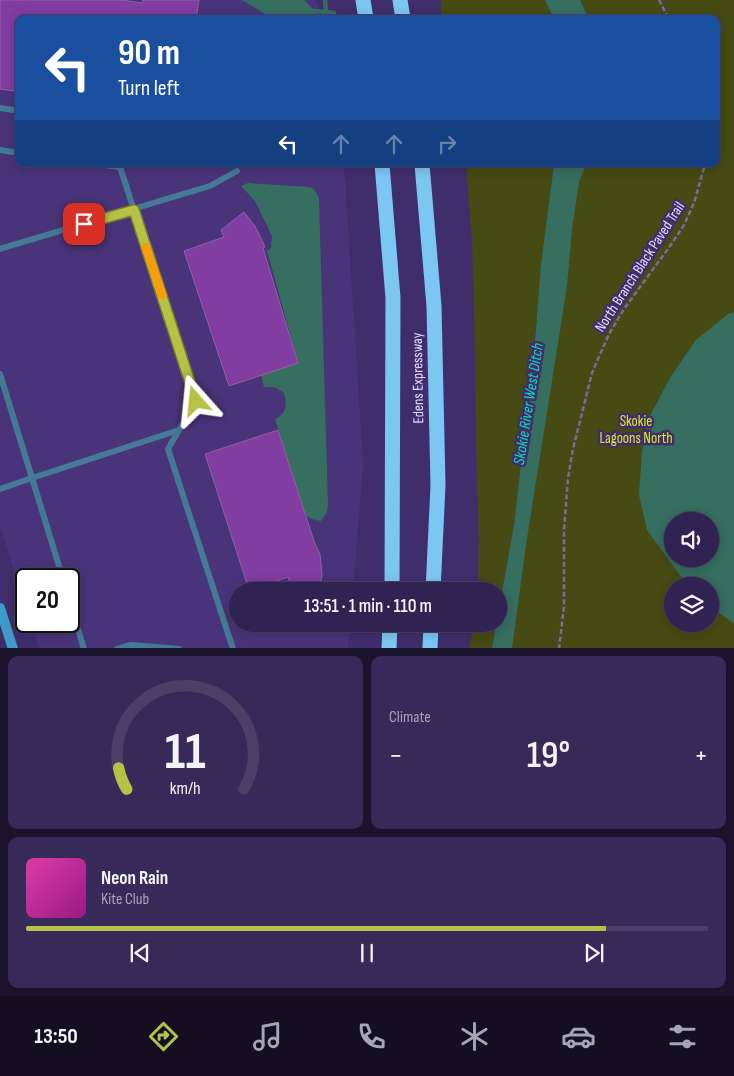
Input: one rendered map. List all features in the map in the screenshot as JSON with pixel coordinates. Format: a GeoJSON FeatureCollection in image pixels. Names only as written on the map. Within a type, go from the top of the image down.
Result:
{"type":"FeatureCollection","features":[{"type":"Feature","properties":{"kind":"highway"},"geometry":{"type":"LineString","coordinates":[[363,0],[365,15]]}},
{"type":"Feature","properties":{"kind":"highway"},"geometry":{"type":"LineString","coordinates":[[400,0],[402,15]]}},
{"type":"Feature","properties":{"kind":"highway","name":"Edens Expressway"},"geometry":{"type":"LineString","coordinates":[[382,167],[393,298],[392,582]]}},
{"type":"Feature","properties":{"kind":"highway","name":"Edens Expressway"},"geometry":{"type":"LineString","coordinates":[[422,167],[434,306],[438,485],[433,582]]}},
{"type":"Feature","properties":{"kind":"highway"},"geometry":{"type":"LineString","coordinates":[[389,648],[390,632]]}},
{"type":"Feature","properties":{"kind":"highway"},"geometry":{"type":"LineString","coordinates":[[430,648],[431,632]]}},
{"type":"Feature","properties":{"kind":"main road"},"geometry":{"type":"LineString","coordinates":[[0,608],[13,648]]}},
{"type":"Feature","properties":{"kind":"lane"},"geometry":{"type":"LineString","coordinates":[[0,108],[15,110]]}},
{"type":"Feature","properties":{"kind":"lane"},"geometry":{"type":"LineString","coordinates":[[0,150],[15,152]]}},
{"type":"Feature","properties":{"kind":"lane"},"geometry":{"type":"LineString","coordinates":[[120,167],[196,401],[168,449],[233,648],[225,648]]}},
{"type":"Feature","properties":{"kind":"lane"},"geometry":{"type":"LineString","coordinates":[[0,249],[210,186],[236,171]]}},
{"type":"Feature","properties":{"kind":"lane"},"geometry":{"type":"LineString","coordinates":[[0,374],[60,568]]}},
{"type":"Feature","properties":{"kind":"lane"},"geometry":{"type":"LineString","coordinates":[[0,489],[179,430]]}},
{"type":"Feature","properties":{"kind":"lane"},"geometry":{"type":"LineString","coordinates":[[79,633],[84,648]]}},
{"type":"Feature","properties":{"kind":"lane"},"geometry":{"type":"LineString","coordinates":[[116,648],[131,645],[179,648]]}},
{"type":"Feature","properties":{"kind":"path"},"geometry":{"type":"LineString","coordinates":[[659,0],[667,15]]}},
{"type":"Feature","properties":{"kind":"path","name":"North Branch Black Paved Trail"},"geometry":{"type":"LineString","coordinates":[[559,648],[564,606],[564,531],[568,478],[573,449],[592,373],[609,334],[624,309],[684,225],[694,203],[704,167]]}},
{"type":"Feature","properties":{"kind":"shaded area"},"geometry":{"type":"Polygon","coordinates":[[[0,0],[315,0],[324,15],[15,15],[15,167],[344,167],[363,463],[354,582],[229,582],[229,632],[349,632],[348,648],[39,648],[34,633],[80,633],[80,568],[15,568],[15,573],[0,526],[0,0]]]}},
{"type":"Feature","properties":{"kind":"green space"},"geometry":{"type":"Polygon","coordinates":[[[441,0],[545,0],[552,15],[441,15],[441,0]]]}},
{"type":"Feature","properties":{"kind":"green space","name":"Skokie Lagoons North"},"geometry":{"type":"Polygon","coordinates":[[[566,0],[734,0],[734,648],[505,648],[578,167],[720,167],[720,15],[574,15],[566,0]]]}},
{"type":"Feature","properties":{"kind":"green space"},"geometry":{"type":"Polygon","coordinates":[[[466,167],[554,167],[514,523],[504,582],[478,582],[472,241],[466,167]]]}},
{"type":"Feature","properties":{"kind":"green space"},"geometry":{"type":"Polygon","coordinates":[[[472,632],[495,632],[492,648],[469,648],[472,632]]]}},
{"type":"Feature","properties":{"kind":"water"},"geometry":{"type":"Polygon","coordinates":[[[242,0],[304,0],[319,15],[266,15],[242,0]]]}},
{"type":"Feature","properties":{"kind":"water"},"geometry":{"type":"Polygon","coordinates":[[[545,0],[580,0],[587,15],[552,15],[545,0]]]}},
{"type":"Feature","properties":{"kind":"water","name":"Skokie River West Ditch"},"geometry":{"type":"Polygon","coordinates":[[[554,167],[585,167],[579,182],[572,229],[567,286],[526,545],[512,648],[492,648],[495,632],[507,632],[507,582],[504,582],[514,525],[535,340],[541,265],[554,167]]]}},
{"type":"Feature","properties":{"kind":"water"},"geometry":{"type":"Polygon","coordinates":[[[248,183],[310,187],[314,189],[319,198],[328,505],[327,512],[321,521],[311,519],[306,515],[275,419],[284,411],[286,401],[284,393],[274,387],[264,387],[261,375],[298,362],[267,251],[271,248],[272,236],[255,201],[241,186],[248,183]]]}},
{"type":"Feature","properties":{"kind":"water"},"geometry":{"type":"Polygon","coordinates":[[[734,312],[734,624],[719,613],[719,577],[681,577],[674,567],[719,567],[719,512],[664,512],[664,553],[647,530],[639,495],[642,451],[650,416],[671,376],[696,340],[728,314],[734,312]]]}},
{"type":"Feature","properties":{"kind":"building"},"geometry":{"type":"Polygon","coordinates":[[[0,0],[122,0],[142,3],[143,0],[199,0],[197,15],[15,15],[15,91],[0,89],[0,0]]]}},
{"type":"Feature","properties":{"kind":"building"},"geometry":{"type":"Polygon","coordinates":[[[244,212],[255,226],[265,247],[263,248],[298,363],[229,386],[184,251],[224,237],[221,230],[244,212]]]}},
{"type":"Feature","properties":{"kind":"building"},"geometry":{"type":"Polygon","coordinates":[[[278,430],[315,544],[320,554],[321,582],[290,582],[288,577],[273,582],[246,582],[205,454],[278,430]]]}},
{"type":"Feature","properties":{"kind":"waterway"},"geometry":{"type":"LineString","coordinates":[[325,0],[326,12],[334,13]]}},
{"type":"Feature","properties":{"kind":"waterway"},"geometry":{"type":"LineString","coordinates":[[313,11],[326,12]]}},
{"type":"Feature","properties":{"kind":"slow traffic"},"geometry":{"type":"LineString","coordinates":[[146,247],[162,295]]}},
{"type":"Feature","properties":{"kind":"route"},"geometry":{"type":"LineString","coordinates":[[84,224],[134,210],[196,401]]}}]}
